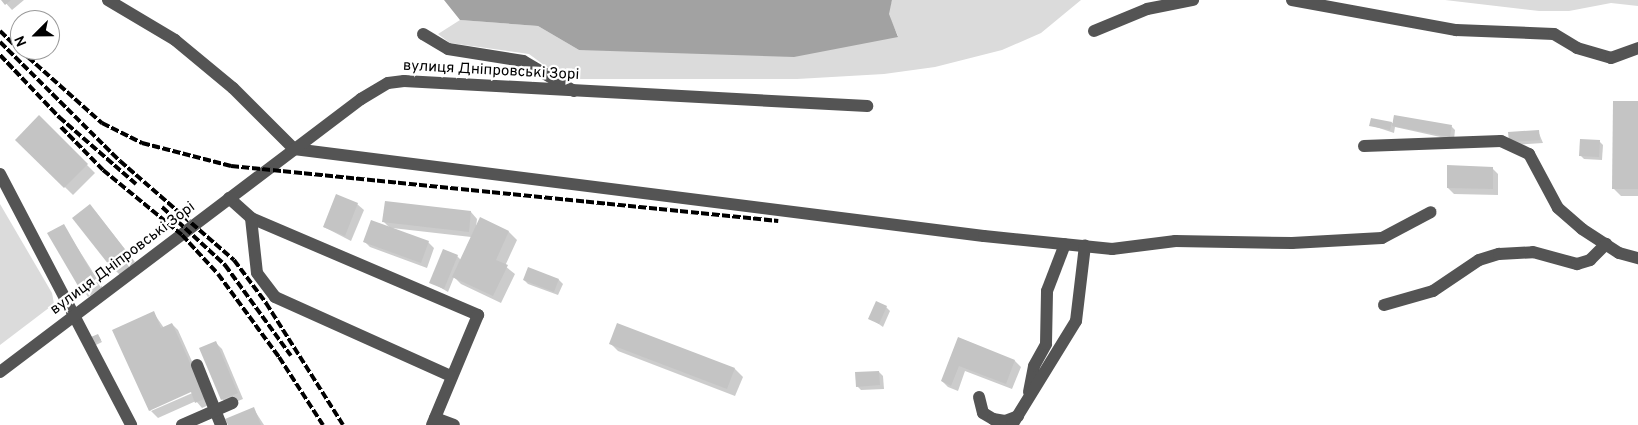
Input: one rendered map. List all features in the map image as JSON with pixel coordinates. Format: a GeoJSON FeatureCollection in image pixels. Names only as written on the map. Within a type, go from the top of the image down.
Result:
{"type":"FeatureCollection","features":[{"type":"Feature","properties":{"kind":"street"},"geometry":{"type":"LineString","coordinates":[[108,0],[175,40],[233,88],[294,149],[1112,249],[1175,241],[1292,243],[1382,238],[1431,212]]}},
{"type":"Feature","properties":{"kind":"street"},"geometry":{"type":"LineString","coordinates":[[1094,31],[1147,9],[1193,0]]}},
{"type":"Feature","properties":{"kind":"street"},"geometry":{"type":"LineString","coordinates":[[1292,0],[1456,30],[1554,34],[1577,48],[1611,58],[1638,48]]}},
{"type":"Feature","properties":{"kind":"street"},"geometry":{"type":"LineString","coordinates":[[423,34],[448,49],[523,60],[574,91]]}},
{"type":"Feature","properties":{"kind":"street","name":"вулиця Дніпровські Зорі"},"geometry":{"type":"LineString","coordinates":[[0,372],[361,99],[388,84],[404,81],[866,106]]}},
{"type":"Feature","properties":{"kind":"street"},"geometry":{"type":"LineString","coordinates":[[1364,146],[1501,141],[1529,154],[1558,208],[1619,253],[1638,258]]}},
{"type":"Feature","properties":{"kind":"street"},"geometry":{"type":"LineString","coordinates":[[0,174],[131,425]]}},
{"type":"Feature","properties":{"kind":"street"},"geometry":{"type":"LineString","coordinates":[[229,198],[251,218],[478,315],[451,376],[434,421],[454,425]]}},
{"type":"Feature","properties":{"kind":"street"},"geometry":{"type":"LineString","coordinates":[[251,218],[257,273],[275,297],[451,376]]}},
{"type":"Feature","properties":{"kind":"street"},"geometry":{"type":"LineString","coordinates":[[1027,402],[1034,366],[1046,344],[1047,291],[1065,244]]}},
{"type":"Feature","properties":{"kind":"street"},"geometry":{"type":"LineString","coordinates":[[1384,305],[1433,291],[1479,260],[1499,254],[1533,252],[1577,264],[1590,260],[1606,244]]}},
{"type":"Feature","properties":{"kind":"street"},"geometry":{"type":"LineString","coordinates":[[979,397],[979,405],[983,412],[993,419],[1015,420],[1076,321],[1085,246]]}},
{"type":"Feature","properties":{"kind":"street"},"geometry":{"type":"LineString","coordinates":[[196,365],[221,425]]}},
{"type":"Feature","properties":{"kind":"street"},"geometry":{"type":"LineString","coordinates":[[182,425],[232,403]]}},
{"type":"Feature","properties":{"kind":"shaded area"},"geometry":{"type":"Polygon","coordinates":[[[444,0],[892,0],[889,14],[898,37],[794,57],[579,50],[538,26],[460,20],[444,0]]]}},
{"type":"Feature","properties":{"kind":"shaded area"},"geometry":{"type":"Polygon","coordinates":[[[892,0],[1081,0],[1041,33],[1002,50],[935,67],[884,74],[797,79],[563,79],[529,54],[450,43],[438,34],[460,20],[538,26],[579,50],[898,36],[888,14],[892,0]]]}},
{"type":"Feature","properties":{"kind":"shaded area"},"geometry":{"type":"Polygon","coordinates":[[[1445,0],[1638,0],[1638,6],[1611,3],[1569,11],[1539,11],[1445,0]]]}},
{"type":"Feature","properties":{"kind":"shaded area"},"geometry":{"type":"Polygon","coordinates":[[[0,204],[52,293],[54,304],[0,345],[0,204]]]}},
{"type":"Feature","properties":{"kind":"building"},"geometry":{"type":"Polygon","coordinates":[[[1,0],[11,0],[5,5],[1,0]]]}},
{"type":"Feature","properties":{"kind":"building"},"geometry":{"type":"Polygon","coordinates":[[[1613,101],[1638,101],[1638,189],[1612,189],[1613,101]]]}},
{"type":"Feature","properties":{"kind":"building"},"geometry":{"type":"Polygon","coordinates":[[[39,115],[88,164],[64,188],[15,140],[39,115]]]}},
{"type":"Feature","properties":{"kind":"building"},"geometry":{"type":"Polygon","coordinates":[[[1394,115],[1452,125],[1450,137],[1392,126],[1394,115]]]}},
{"type":"Feature","properties":{"kind":"building"},"geometry":{"type":"Polygon","coordinates":[[[1371,118],[1392,122],[1390,130],[1369,126],[1371,118]]]}},
{"type":"Feature","properties":{"kind":"building"},"geometry":{"type":"Polygon","coordinates":[[[1539,130],[1540,140],[1509,142],[1508,132],[1539,130]]]}},
{"type":"Feature","properties":{"kind":"building"},"geometry":{"type":"Polygon","coordinates":[[[1580,139],[1600,140],[1599,157],[1579,156],[1580,139]]]}},
{"type":"Feature","properties":{"kind":"building"},"geometry":{"type":"Polygon","coordinates":[[[1447,165],[1493,167],[1493,189],[1447,188],[1447,165]]]}},
{"type":"Feature","properties":{"kind":"building"},"geometry":{"type":"Polygon","coordinates":[[[336,194],[358,203],[345,236],[323,227],[336,194]]]}},
{"type":"Feature","properties":{"kind":"building"},"geometry":{"type":"Polygon","coordinates":[[[385,201],[471,211],[469,232],[382,222],[385,201]]]}},
{"type":"Feature","properties":{"kind":"building"},"geometry":{"type":"Polygon","coordinates":[[[90,204],[130,256],[113,270],[72,218],[90,204]]]}},
{"type":"Feature","properties":{"kind":"building"},"geometry":{"type":"Polygon","coordinates":[[[480,217],[509,231],[496,260],[508,265],[493,296],[452,277],[480,217]]]}},
{"type":"Feature","properties":{"kind":"building"},"geometry":{"type":"Polygon","coordinates":[[[371,220],[429,241],[421,263],[363,242],[371,220]]]}},
{"type":"Feature","properties":{"kind":"building"},"geometry":{"type":"Polygon","coordinates":[[[64,224],[97,282],[81,291],[47,233],[64,224]]]}},
{"type":"Feature","properties":{"kind":"building"},"geometry":{"type":"Polygon","coordinates":[[[443,249],[458,255],[444,289],[429,283],[443,249]]]}},
{"type":"Feature","properties":{"kind":"building"},"geometry":{"type":"Polygon","coordinates":[[[528,267],[559,279],[554,292],[523,280],[528,267]]]}},
{"type":"Feature","properties":{"kind":"building"},"geometry":{"type":"Polygon","coordinates":[[[876,301],[887,306],[879,324],[868,319],[876,301]]]}},
{"type":"Feature","properties":{"kind":"building"},"geometry":{"type":"Polygon","coordinates":[[[154,311],[161,328],[172,323],[206,398],[195,403],[191,392],[149,411],[112,330],[154,311]]]}},
{"type":"Feature","properties":{"kind":"building"},"geometry":{"type":"Polygon","coordinates":[[[617,323],[735,368],[727,389],[609,344],[617,323]]]}},
{"type":"Feature","properties":{"kind":"building"},"geometry":{"type":"Polygon","coordinates":[[[98,334],[101,340],[93,344],[91,337],[98,334]]]}},
{"type":"Feature","properties":{"kind":"building"},"geometry":{"type":"Polygon","coordinates":[[[958,337],[1015,360],[1006,384],[959,366],[951,386],[941,381],[958,337]]]}},
{"type":"Feature","properties":{"kind":"building"},"geometry":{"type":"Polygon","coordinates":[[[216,341],[238,393],[221,400],[199,348],[216,341]]]}},
{"type":"Feature","properties":{"kind":"building"},"geometry":{"type":"Polygon","coordinates":[[[879,371],[880,385],[856,387],[855,372],[879,371]]]}},
{"type":"Feature","properties":{"kind":"building"},"geometry":{"type":"Polygon","coordinates":[[[254,407],[261,425],[228,425],[225,419],[254,407]]]}},
{"type":"Feature","properties":{"kind":"railway"},"geometry":{"type":"LineString","coordinates":[[0,31],[10,40]]}},
{"type":"Feature","properties":{"kind":"railway"},"geometry":{"type":"LineString","coordinates":[[0,42],[120,161],[234,260],[266,303],[343,425]]}},
{"type":"Feature","properties":{"kind":"railway"},"geometry":{"type":"LineString","coordinates":[[0,55],[59,117],[136,184]]}},
{"type":"Feature","properties":{"kind":"railway"},"geometry":{"type":"LineString","coordinates":[[31,60],[102,123],[142,143],[231,166],[778,221]]}},
{"type":"Feature","properties":{"kind":"railway"},"geometry":{"type":"LineString","coordinates":[[61,127],[103,170],[182,235],[218,274],[279,357],[323,425]]}},
{"type":"Feature","properties":{"kind":"railway"},"geometry":{"type":"LineString","coordinates":[[162,207],[225,265],[291,356]]}}]}
